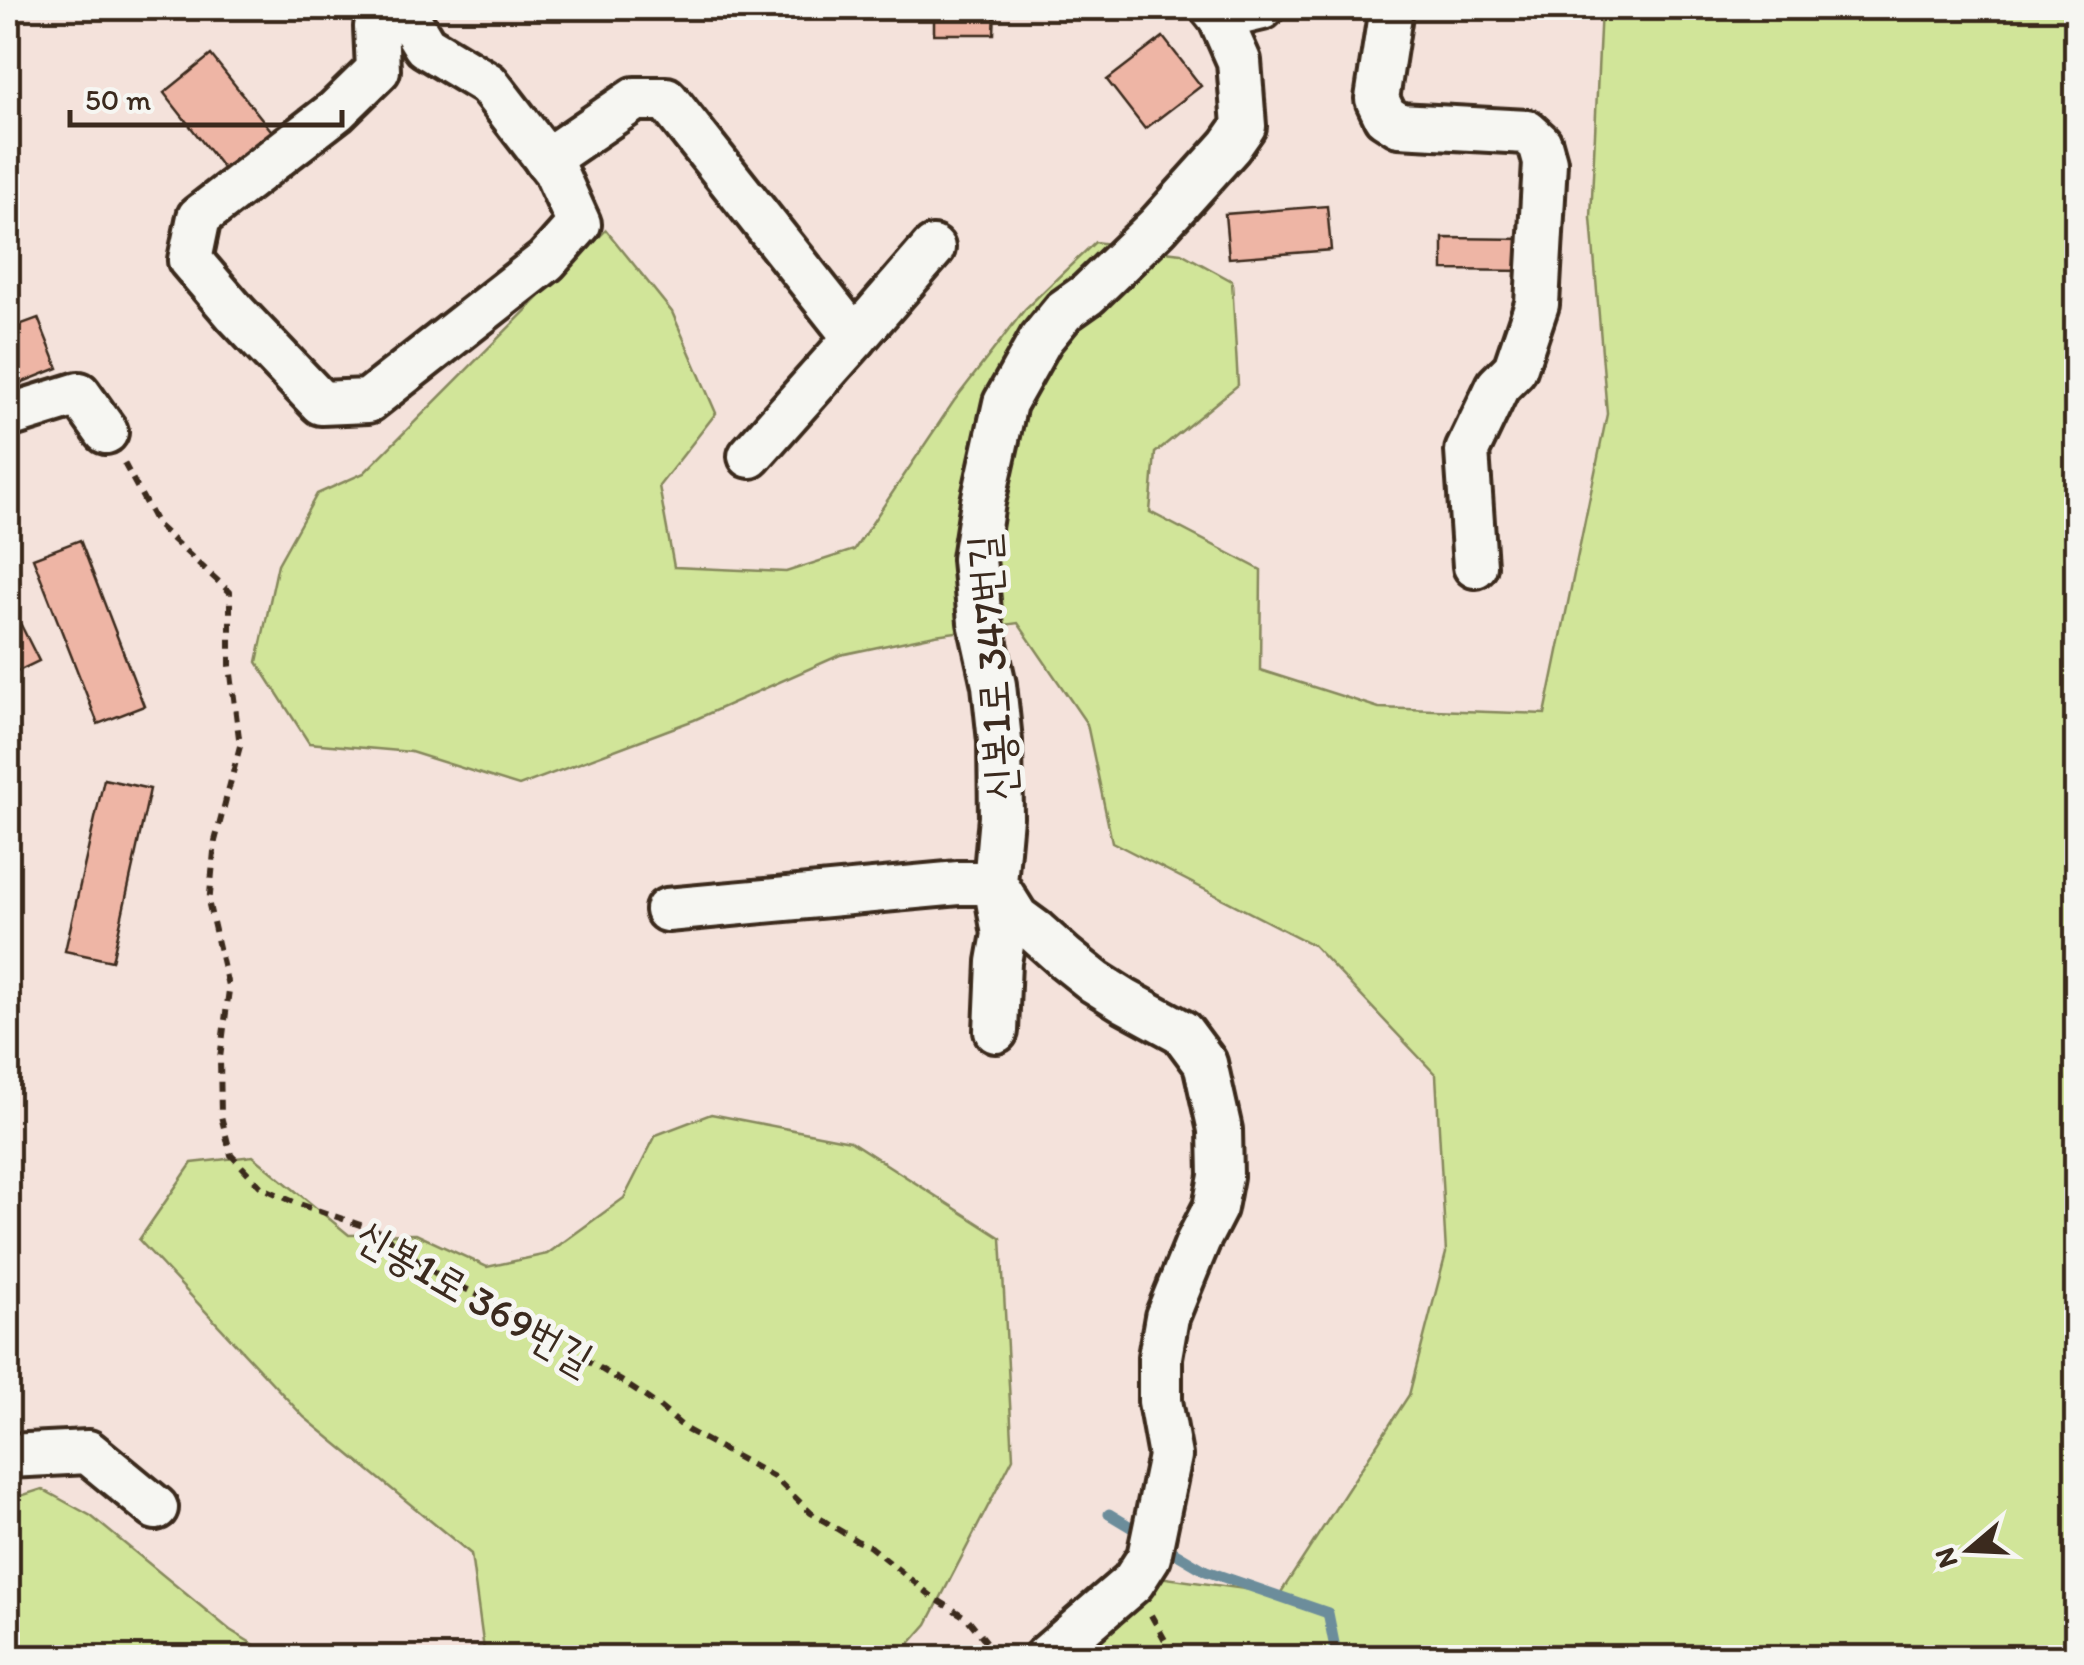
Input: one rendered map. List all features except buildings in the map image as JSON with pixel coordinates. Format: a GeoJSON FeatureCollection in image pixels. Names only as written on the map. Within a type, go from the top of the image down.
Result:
{"type":"FeatureCollection","features":[{"type":"Feature","properties":{"kind":"street"},"geometry":{"type":"LineString","coordinates":[[380,8],[376,26],[378,70],[336,110],[198,217],[190,260],[322,403],[368,401],[532,272],[579,224],[555,171],[488,84],[424,46],[402,8]]}},
{"type":"Feature","properties":{"kind":"street"},"geometry":{"type":"LineString","coordinates":[[1216,13],[1262,8]]}},
{"type":"Feature","properties":{"kind":"street"},"geometry":{"type":"LineString","coordinates":[[1391,8],[1377,99],[1386,116],[1399,125],[1527,132],[1540,144],[1544,162],[1537,304],[1516,369],[1498,386],[1467,451],[1475,566]]}},
{"type":"Feature","properties":{"kind":"street","name":"신봉1로 347번길"},"geometry":{"type":"LineString","coordinates":[[996,1031],[1004,934],[995,882],[1000,740],[994,685],[980,622],[974,559],[996,439],[1005,404],[1041,338],[1158,226],[1244,126],[1239,61],[1216,13]]}},
{"type":"Feature","properties":{"kind":"street"},"geometry":{"type":"LineString","coordinates":[[546,160],[635,99],[666,99],[855,338]]}},
{"type":"Feature","properties":{"kind":"street"},"geometry":{"type":"LineString","coordinates":[[750,456],[933,248]]}},
{"type":"Feature","properties":{"kind":"street"},"geometry":{"type":"LineString","coordinates":[[8,416],[79,394],[106,432]]}},
{"type":"Feature","properties":{"kind":"street"},"geometry":{"type":"LineString","coordinates":[[666,910],[995,882],[1017,918],[1095,982],[1182,1032],[1206,1063],[1220,1130],[1222,1176],[1215,1208],[1166,1318],[1160,1357],[1160,1401],[1170,1456],[1164,1494],[1141,1570],[1046,1658]]}},
{"type":"Feature","properties":{"kind":"street"},"geometry":{"type":"LineString","coordinates":[[8,1456],[88,1452],[156,1508]]}},
{"type":"Feature","properties":{"kind":"path","name":"신봉1로 369번길"},"geometry":{"type":"LineString","coordinates":[[106,432],[158,526],[230,592],[230,666],[240,746],[215,842],[208,905],[229,990],[220,1058],[221,1116],[232,1155],[262,1187],[378,1231],[438,1275],[512,1312],[623,1382],[686,1430],[774,1477],[812,1513],[870,1546],[934,1598],[967,1618],[997,1658]]}},
{"type":"Feature","properties":{"kind":"path"},"geometry":{"type":"LineString","coordinates":[[1141,1570],[1164,1640],[1182,1658]]}},
{"type":"Feature","properties":{"kind":"green space"},"geometry":{"type":"Polygon","coordinates":[[[1601,8],[2076,8],[2076,1657],[1085,1657],[1152,1576],[1280,1594],[1409,1395],[1446,1253],[1436,1075],[1313,945],[1112,842],[1087,724],[1018,623],[840,655],[694,720],[519,786],[411,752],[309,743],[257,662],[278,564],[317,494],[364,473],[606,230],[672,312],[716,413],[659,486],[674,567],[786,572],[854,550],[954,401],[1025,309],[1095,242],[1181,253],[1232,281],[1238,385],[1155,453],[1150,512],[1261,570],[1260,670],[1379,708],[1545,714],[1607,414],[1591,218],[1601,8]]]}},
{"type":"Feature","properties":{"kind":"green space"},"geometry":{"type":"Polygon","coordinates":[[[711,1114],[850,1141],[1001,1238],[1013,1458],[927,1624],[898,1657],[485,1657],[471,1554],[304,1417],[139,1240],[192,1163],[253,1156],[349,1235],[416,1234],[487,1267],[547,1254],[624,1198],[656,1135],[711,1114]]]}},
{"type":"Feature","properties":{"kind":"green space"},"geometry":{"type":"Polygon","coordinates":[[[42,1489],[91,1516],[230,1630],[274,1657],[8,1657],[8,1500],[42,1489]]]}},
{"type":"Feature","properties":{"kind":"waterway"},"geometry":{"type":"LineString","coordinates":[[1109,1514],[1144,1535]]}},
{"type":"Feature","properties":{"kind":"waterway"},"geometry":{"type":"LineString","coordinates":[[1160,1544],[1206,1571],[1328,1613],[1337,1658]]}}]}
